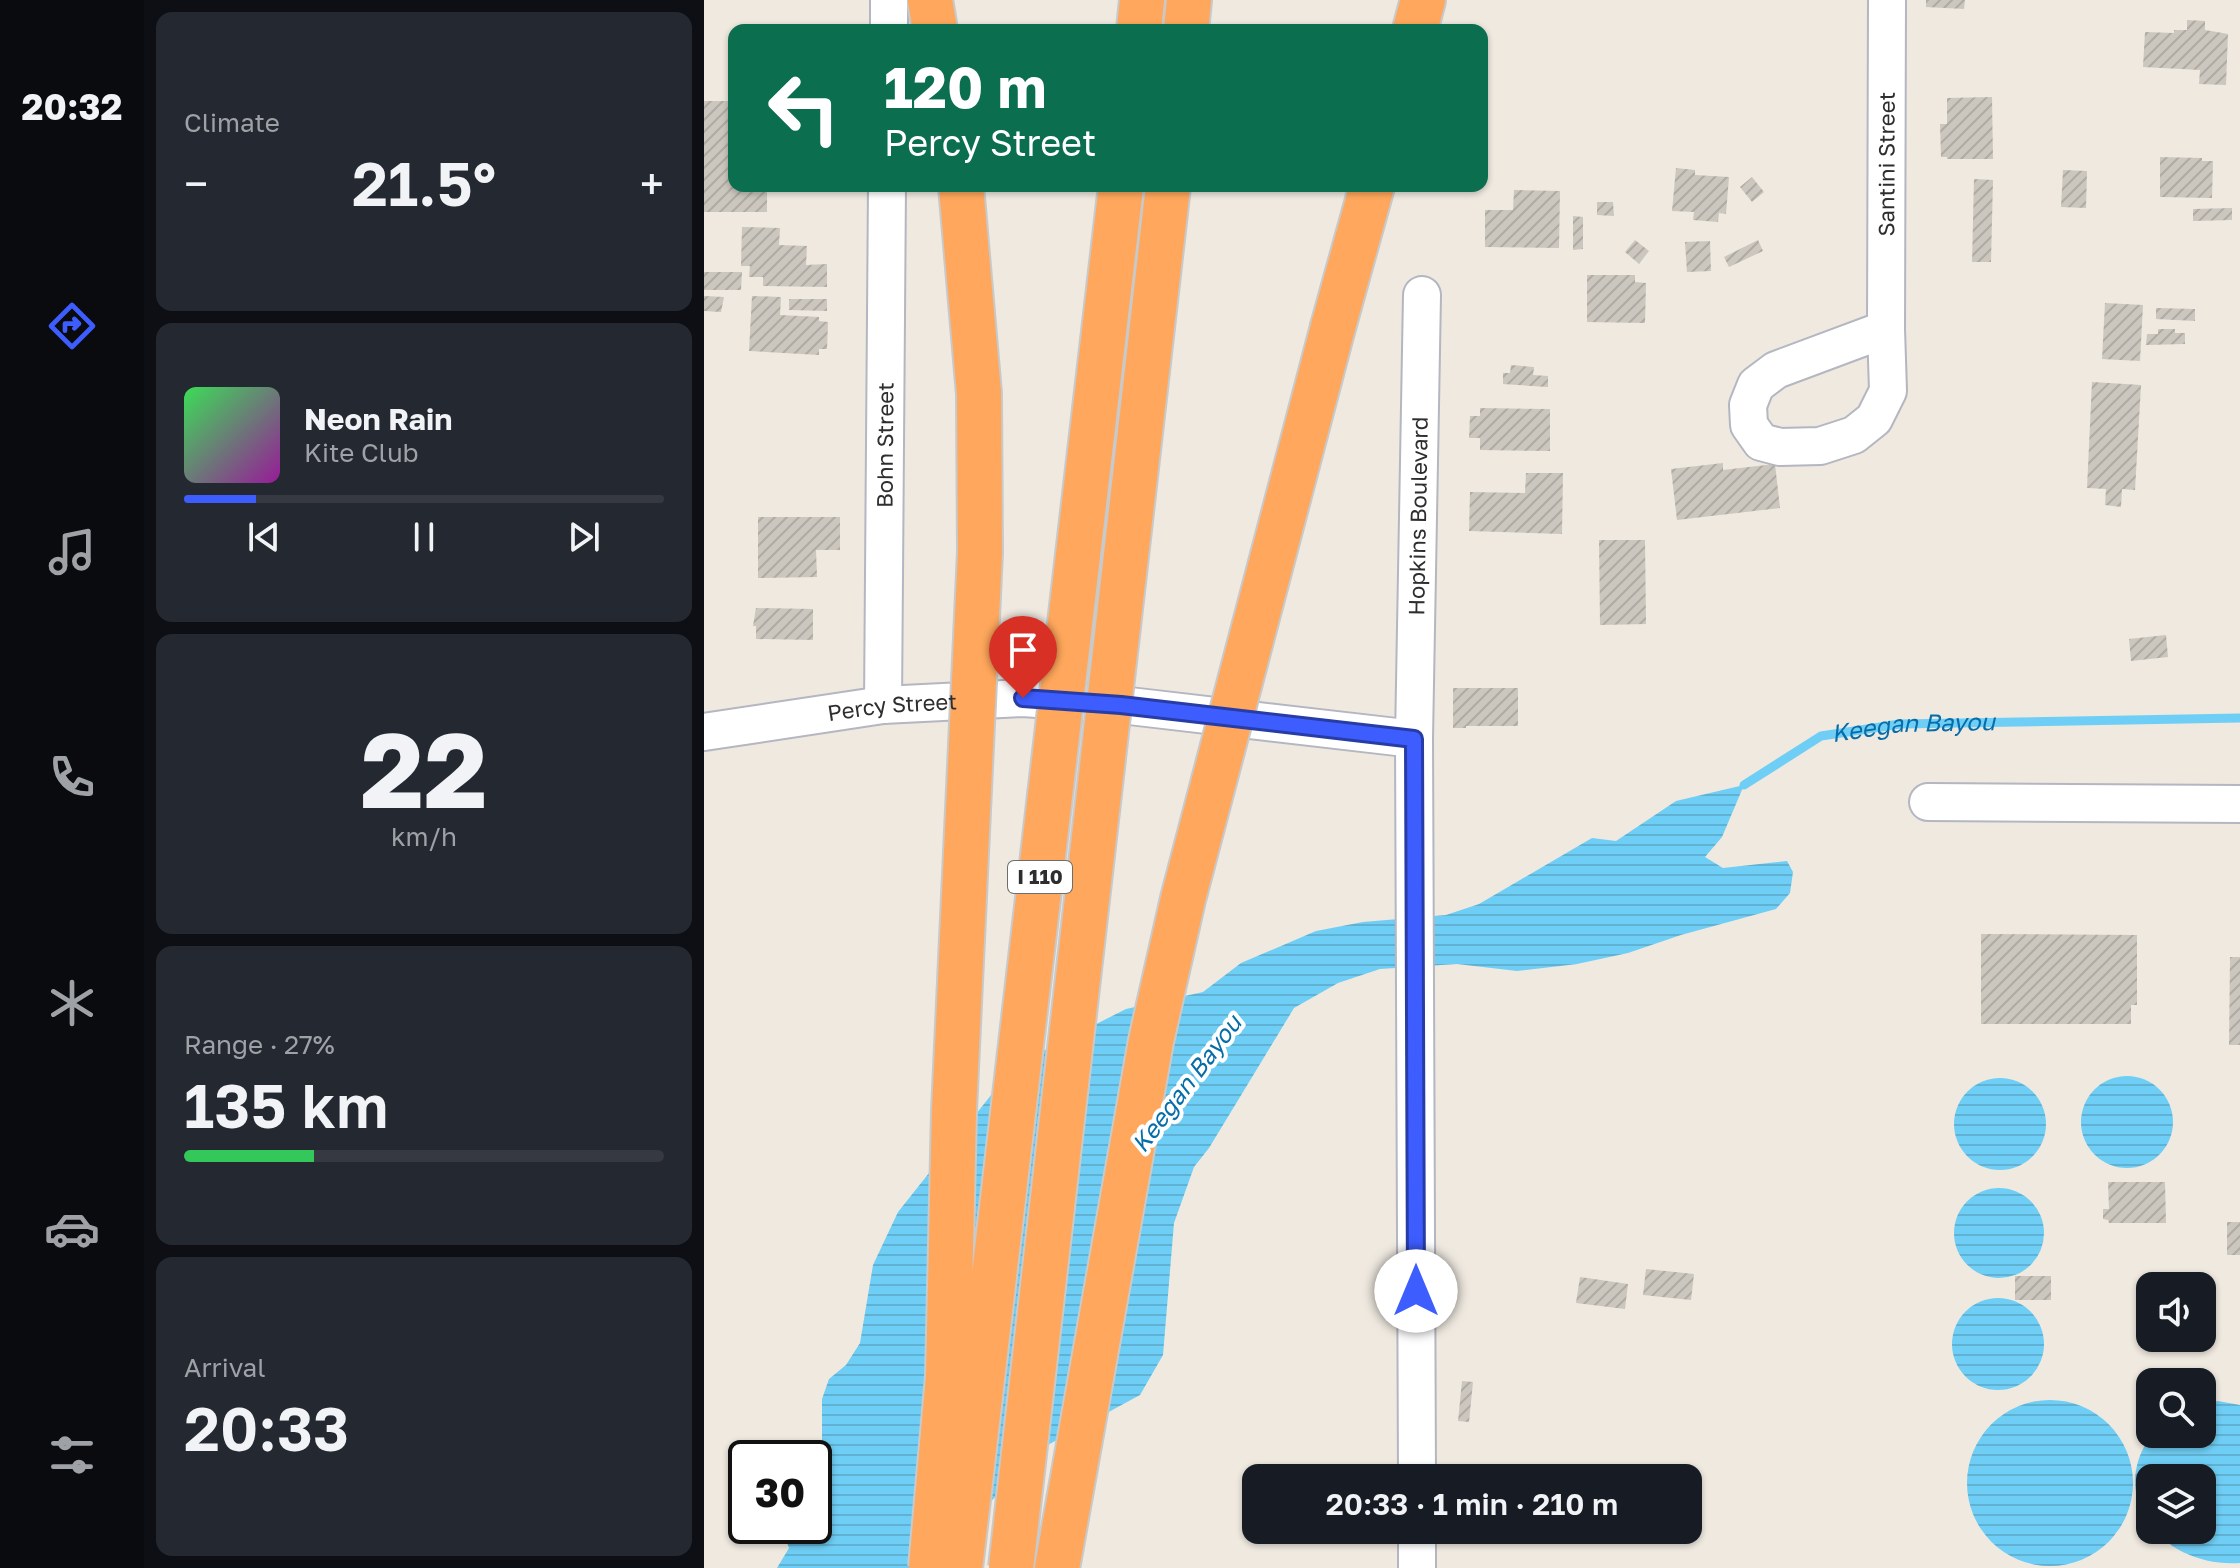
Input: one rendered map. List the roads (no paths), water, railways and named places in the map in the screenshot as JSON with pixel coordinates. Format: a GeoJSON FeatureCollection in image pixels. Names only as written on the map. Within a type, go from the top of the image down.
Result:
{"type":"FeatureCollection","features":[{"type":"Feature","properties":{"kind":"highway"},"geometry":{"type":"LineString","coordinates":[[930,0],[934,24]]}},
{"type":"Feature","properties":{"kind":"highway"},"geometry":{"type":"LineString","coordinates":[[1140,24],[1142,0]]}},
{"type":"Feature","properties":{"kind":"highway"},"geometry":{"type":"LineString","coordinates":[[1187,24],[1189,0]]}},
{"type":"Feature","properties":{"kind":"highway"},"geometry":{"type":"LineString","coordinates":[[1417,24],[1423,0]]}},
{"type":"Feature","properties":{"kind":"highway"},"geometry":{"type":"LineString","coordinates":[[931,1568],[948,1377],[954,1095],[980,552],[979,394],[962,192]]}},
{"type":"Feature","properties":{"kind":"highway","name":"I 110"},"geometry":{"type":"LineString","coordinates":[[960,1568],[1120,192]]}},
{"type":"Feature","properties":{"kind":"highway","name":"I 110"},"geometry":{"type":"LineString","coordinates":[[1011,1568],[1167,192]]}},
{"type":"Feature","properties":{"kind":"highway"},"geometry":{"type":"LineString","coordinates":[[1057,1568],[1151,1041],[1183,899],[1370,192]]}},
{"type":"Feature","properties":{"kind":"street"},"geometry":{"type":"LineString","coordinates":[[889,0],[889,24]]}},
{"type":"Feature","properties":{"kind":"street","name":"Santini Street"},"geometry":{"type":"LineString","coordinates":[[1886,329],[1887,0]]}},
{"type":"Feature","properties":{"kind":"street","name":"Bohn Street"},"geometry":{"type":"LineString","coordinates":[[883,705],[887,192]]}},
{"type":"Feature","properties":{"kind":"street","name":"Hopkins Boulevard"},"geometry":{"type":"LineString","coordinates":[[1417,1464],[1414,739],[1422,295]]}},
{"type":"Feature","properties":{"kind":"street","name":"Percy Street"},"geometry":{"type":"LineString","coordinates":[[704,732],[883,705],[1023,698],[1121,705],[1414,739]]}},
{"type":"Feature","properties":{"kind":"street"},"geometry":{"type":"LineString","coordinates":[[1928,802],[2240,804]]}},
{"type":"Feature","properties":{"kind":"street"},"geometry":{"type":"LineString","coordinates":[[1417,1544],[1417,1568]]}},
{"type":"Feature","properties":{"kind":"water"},"geometry":{"type":"Polygon","coordinates":[[[1744,785],[1722,837],[1705,857],[1723,868],[1787,861],[1793,872],[1790,893],[1776,909],[1628,953],[1577,964],[1517,971],[1457,964],[1380,969],[1338,983],[1294,1008],[1209,1148],[1194,1167],[1174,1223],[1163,1355],[1140,1395],[1044,1447],[931,1568],[777,1568],[789,1548],[788,1544],[832,1544],[832,1440],[822,1440],[822,1399],[829,1379],[846,1365],[860,1343],[873,1265],[898,1212],[1015,1065],[1126,1009],[1203,992],[1241,963],[1316,931],[1363,922],[1446,915],[1479,904],[1592,838],[1616,841],[1676,801],[1744,785]]]}},
{"type":"Feature","properties":{"kind":"water"},"geometry":{"type":"Polygon","coordinates":[[[2127,1076],[2145,1079],[2160,1089],[2170,1104],[2173,1122],[2170,1140],[2160,1155],[2145,1165],[2127,1168],[2109,1165],[2094,1155],[2084,1140],[2081,1122],[2084,1104],[2094,1089],[2109,1079],[2127,1076]]]}},
{"type":"Feature","properties":{"kind":"water"},"geometry":{"type":"Polygon","coordinates":[[[2000,1078],[2018,1081],[2033,1091],[2043,1106],[2046,1124],[2043,1142],[2033,1157],[2018,1167],[2000,1170],[1982,1167],[1967,1157],[1957,1142],[1954,1124],[1957,1106],[1967,1091],[1982,1081],[2000,1078]]]}},
{"type":"Feature","properties":{"kind":"water"},"geometry":{"type":"Polygon","coordinates":[[[1999,1188],[2016,1191],[2031,1201],[2041,1216],[2044,1233],[2041,1250],[2031,1265],[2016,1275],[1999,1278],[1982,1275],[1967,1265],[1957,1250],[1954,1233],[1957,1216],[1967,1201],[1982,1191],[1999,1188]]]}},
{"type":"Feature","properties":{"kind":"water"},"geometry":{"type":"Polygon","coordinates":[[[1998,1298],[2016,1301],[2031,1311],[2041,1326],[2044,1344],[2041,1362],[2031,1377],[2016,1387],[1998,1390],[1980,1387],[1965,1377],[1955,1362],[1952,1344],[1955,1326],[1965,1311],[1980,1301],[1998,1298]]]}},
{"type":"Feature","properties":{"kind":"water"},"geometry":{"type":"Polygon","coordinates":[[[2050,1400],[2082,1407],[2108,1425],[2126,1451],[2133,1483],[2126,1515],[2108,1541],[2082,1559],[2050,1566],[2018,1559],[1992,1541],[1974,1515],[1967,1483],[1974,1451],[1992,1425],[2018,1407],[2050,1400]]]}},
{"type":"Feature","properties":{"kind":"water"},"geometry":{"type":"Polygon","coordinates":[[[2216,1401],[2240,1405],[2240,1563],[2212,1562],[2187,1554],[2171,1544],[2216,1544],[2216,1464],[2138,1464],[2144,1448],[2216,1448],[2216,1401]]]}},
{"type":"Feature","properties":{"kind":"waterway","name":"Keegan Bayou"},"geometry":{"type":"LineString","coordinates":[[1744,785],[1821,736],[1900,724],[2240,718]]}}]}
